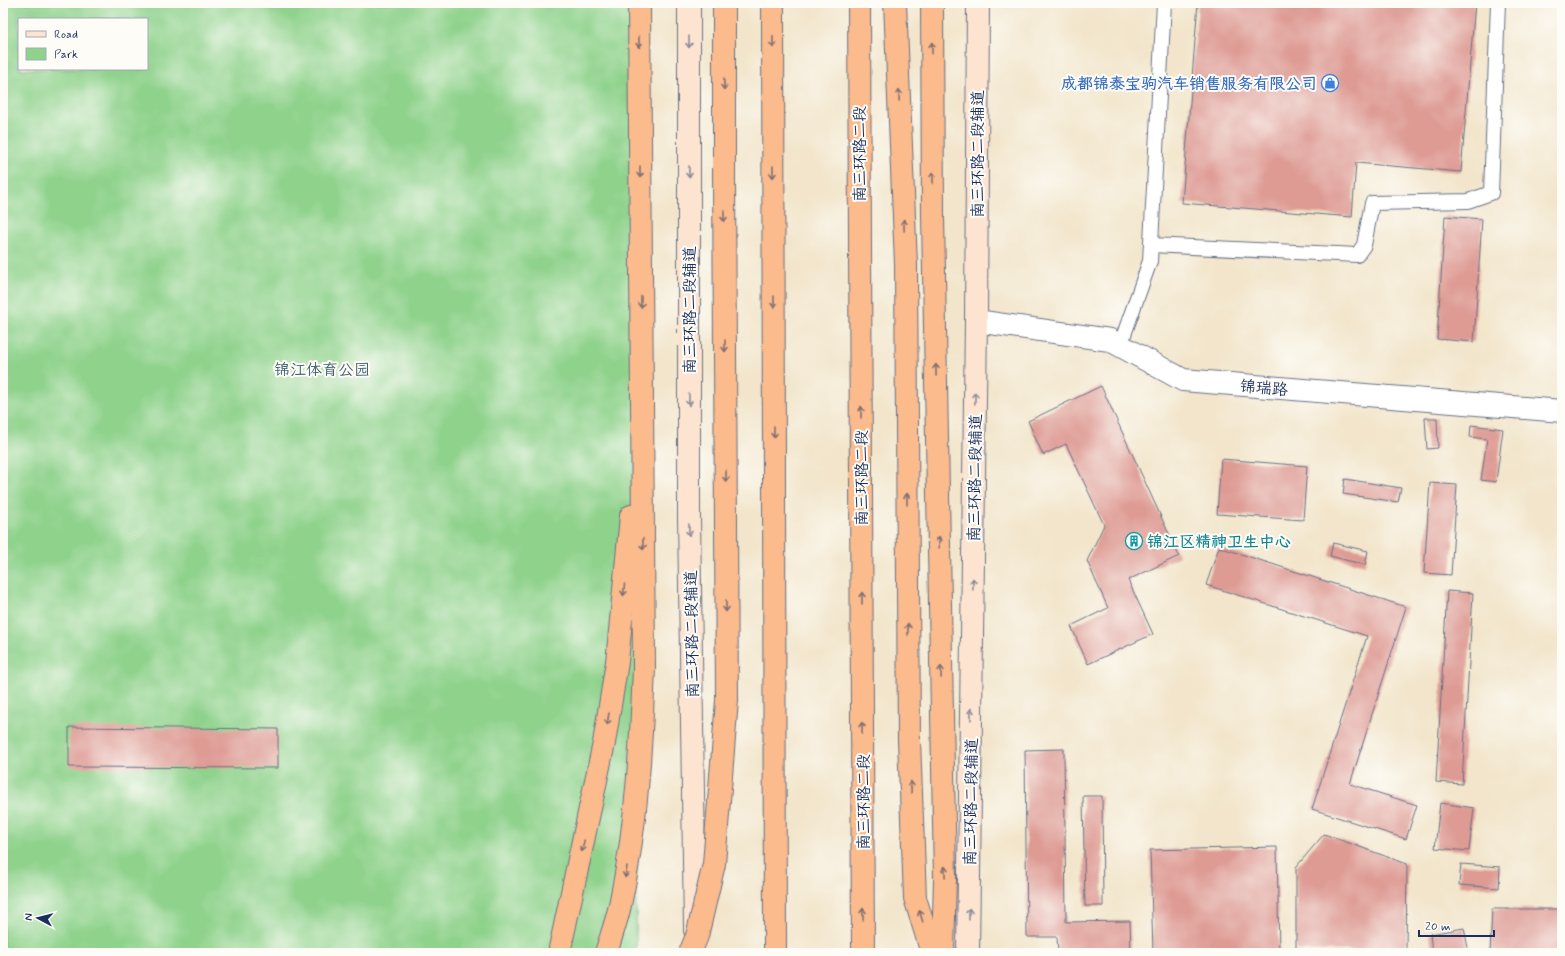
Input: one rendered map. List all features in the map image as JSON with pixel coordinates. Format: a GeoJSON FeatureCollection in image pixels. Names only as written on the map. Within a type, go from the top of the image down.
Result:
{"type":"FeatureCollection","features":[{"type":"Feature","properties":{"kind":"highway"},"geometry":{"type":"LineString","coordinates":[[606,953],[621,902],[633,833],[642,732],[644,667],[639,3]]}},
{"type":"Feature","properties":{"kind":"highway"},"geometry":{"type":"LineString","coordinates":[[690,953],[697,936],[714,864],[727,700],[724,3]]}},
{"type":"Feature","properties":{"kind":"highway"},"geometry":{"type":"LineString","coordinates":[[773,3],[776,953]]}},
{"type":"Feature","properties":{"kind":"highway","name":"南三环路二段"},"geometry":{"type":"LineString","coordinates":[[859,3],[863,953]]}},
{"type":"Feature","properties":{"kind":"highway"},"geometry":{"type":"LineString","coordinates":[[895,3],[906,264],[910,756],[916,898],[932,953]]}},
{"type":"Feature","properties":{"kind":"highway"},"geometry":{"type":"LineString","coordinates":[[932,3],[934,224],[945,879],[942,953]]}},
{"type":"Feature","properties":{"kind":"highway"},"geometry":{"type":"LineString","coordinates":[[559,953],[604,743],[617,662],[642,398]]}},
{"type":"Feature","properties":{"kind":"main road","name":"南三环路二段辅道"},"geometry":{"type":"LineString","coordinates":[[689,3],[689,517],[695,953]]}},
{"type":"Feature","properties":{"kind":"main road","name":"南三环路二段辅道"},"geometry":{"type":"LineString","coordinates":[[968,953],[976,320],[978,3]]}},
{"type":"Feature","properties":{"kind":"street","name":"锦瑞路"},"geometry":{"type":"LineString","coordinates":[[976,320],[1110,340],[1184,380],[1562,411]]}},
{"type":"Feature","properties":{"kind":"lane"},"geometry":{"type":"LineString","coordinates":[[1120,346],[1150,261],[1164,3]]}},
{"type":"Feature","properties":{"kind":"lane"},"geometry":{"type":"LineString","coordinates":[[1151,245],[1357,255],[1364,245],[1372,203],[1468,200],[1491,193],[1498,3]]}},
{"type":"Feature","properties":{"kind":"green space","name":"锦江体育公园"},"geometry":{"type":"Polygon","coordinates":[[[3,3],[645,3],[636,953],[3,953],[3,3]]]}},
{"type":"Feature","properties":{"kind":"building","name":"成都锦泰宝驹汽车销售服务有限公司"},"geometry":{"type":"Polygon","coordinates":[[[1198,3],[1475,3],[1461,172],[1356,163],[1352,217],[1182,203],[1198,3]]]}},
{"type":"Feature","properties":{"kind":"building"},"geometry":{"type":"Polygon","coordinates":[[[1445,216],[1482,219],[1474,342],[1437,339],[1445,216]]]}},
{"type":"Feature","properties":{"kind":"building","name":"锦江区精神卫生中心"},"geometry":{"type":"Polygon","coordinates":[[[1101,386],[1179,556],[1128,580],[1153,634],[1088,664],[1071,626],[1108,608],[1087,561],[1104,525],[1066,444],[1043,455],[1028,421],[1101,386]]]}},
{"type":"Feature","properties":{"kind":"building"},"geometry":{"type":"Polygon","coordinates":[[[1425,418],[1437,418],[1438,448],[1427,449],[1425,418]]]}},
{"type":"Feature","properties":{"kind":"building"},"geometry":{"type":"Polygon","coordinates":[[[1471,425],[1503,429],[1496,482],[1481,480],[1487,439],[1470,437],[1471,425]]]}},
{"type":"Feature","properties":{"kind":"building"},"geometry":{"type":"Polygon","coordinates":[[[1221,459],[1307,466],[1303,520],[1217,514],[1221,459]]]}},
{"type":"Feature","properties":{"kind":"building"},"geometry":{"type":"Polygon","coordinates":[[[1345,479],[1401,488],[1398,502],[1343,494],[1345,479]]]}},
{"type":"Feature","properties":{"kind":"building"},"geometry":{"type":"Polygon","coordinates":[[[1430,483],[1457,485],[1451,575],[1424,573],[1430,483]]]}},
{"type":"Feature","properties":{"kind":"building"},"geometry":{"type":"Polygon","coordinates":[[[1333,543],[1368,551],[1365,565],[1330,556],[1333,543]]]}},
{"type":"Feature","properties":{"kind":"building"},"geometry":{"type":"Polygon","coordinates":[[[1219,547],[1406,607],[1350,784],[1417,805],[1406,839],[1312,809],[1367,636],[1206,585],[1219,547]]]}},
{"type":"Feature","properties":{"kind":"building"},"geometry":{"type":"Polygon","coordinates":[[[1447,591],[1473,593],[1462,784],[1436,782],[1447,591]]]}},
{"type":"Feature","properties":{"kind":"building"},"geometry":{"type":"Polygon","coordinates":[[[69,727],[278,729],[278,768],[69,767],[69,727]]]}},
{"type":"Feature","properties":{"kind":"building"},"geometry":{"type":"Polygon","coordinates":[[[1064,749],[1066,922],[1130,921],[1131,953],[1058,953],[1057,937],[1027,937],[1025,750],[1064,749]]]}},
{"type":"Feature","properties":{"kind":"building"},"geometry":{"type":"Polygon","coordinates":[[[1083,796],[1102,796],[1103,906],[1085,906],[1083,796]]]}},
{"type":"Feature","properties":{"kind":"building"},"geometry":{"type":"Polygon","coordinates":[[[1440,803],[1474,808],[1469,851],[1435,848],[1440,803]]]}},
{"type":"Feature","properties":{"kind":"building"},"geometry":{"type":"Polygon","coordinates":[[[1324,834],[1407,864],[1406,950],[1296,951],[1296,867],[1324,834]]]}},
{"type":"Feature","properties":{"kind":"building"},"geometry":{"type":"Polygon","coordinates":[[[1277,847],[1279,953],[1153,953],[1150,850],[1277,847]]]}},
{"type":"Feature","properties":{"kind":"building"},"geometry":{"type":"Polygon","coordinates":[[[1461,864],[1500,867],[1499,888],[1459,885],[1461,864]]]}},
{"type":"Feature","properties":{"kind":"building"},"geometry":{"type":"Polygon","coordinates":[[[1492,909],[1562,909],[1562,953],[1490,953],[1492,909]]]}},
{"type":"Feature","properties":{"kind":"building"},"geometry":{"type":"Polygon","coordinates":[[[1464,928],[1469,953],[1432,953],[1430,934],[1464,928]]]}},
{"type":"Feature","properties":{"kind":"place","name":"成都锦泰宝驹汽车销售服务有限公司"},"geometry":{"type":"Point","coordinates":[1330,83]}},
{"type":"Feature","properties":{"kind":"place","name":"锦江区精神卫生中心"},"geometry":{"type":"Point","coordinates":[1134,541]}}]}
